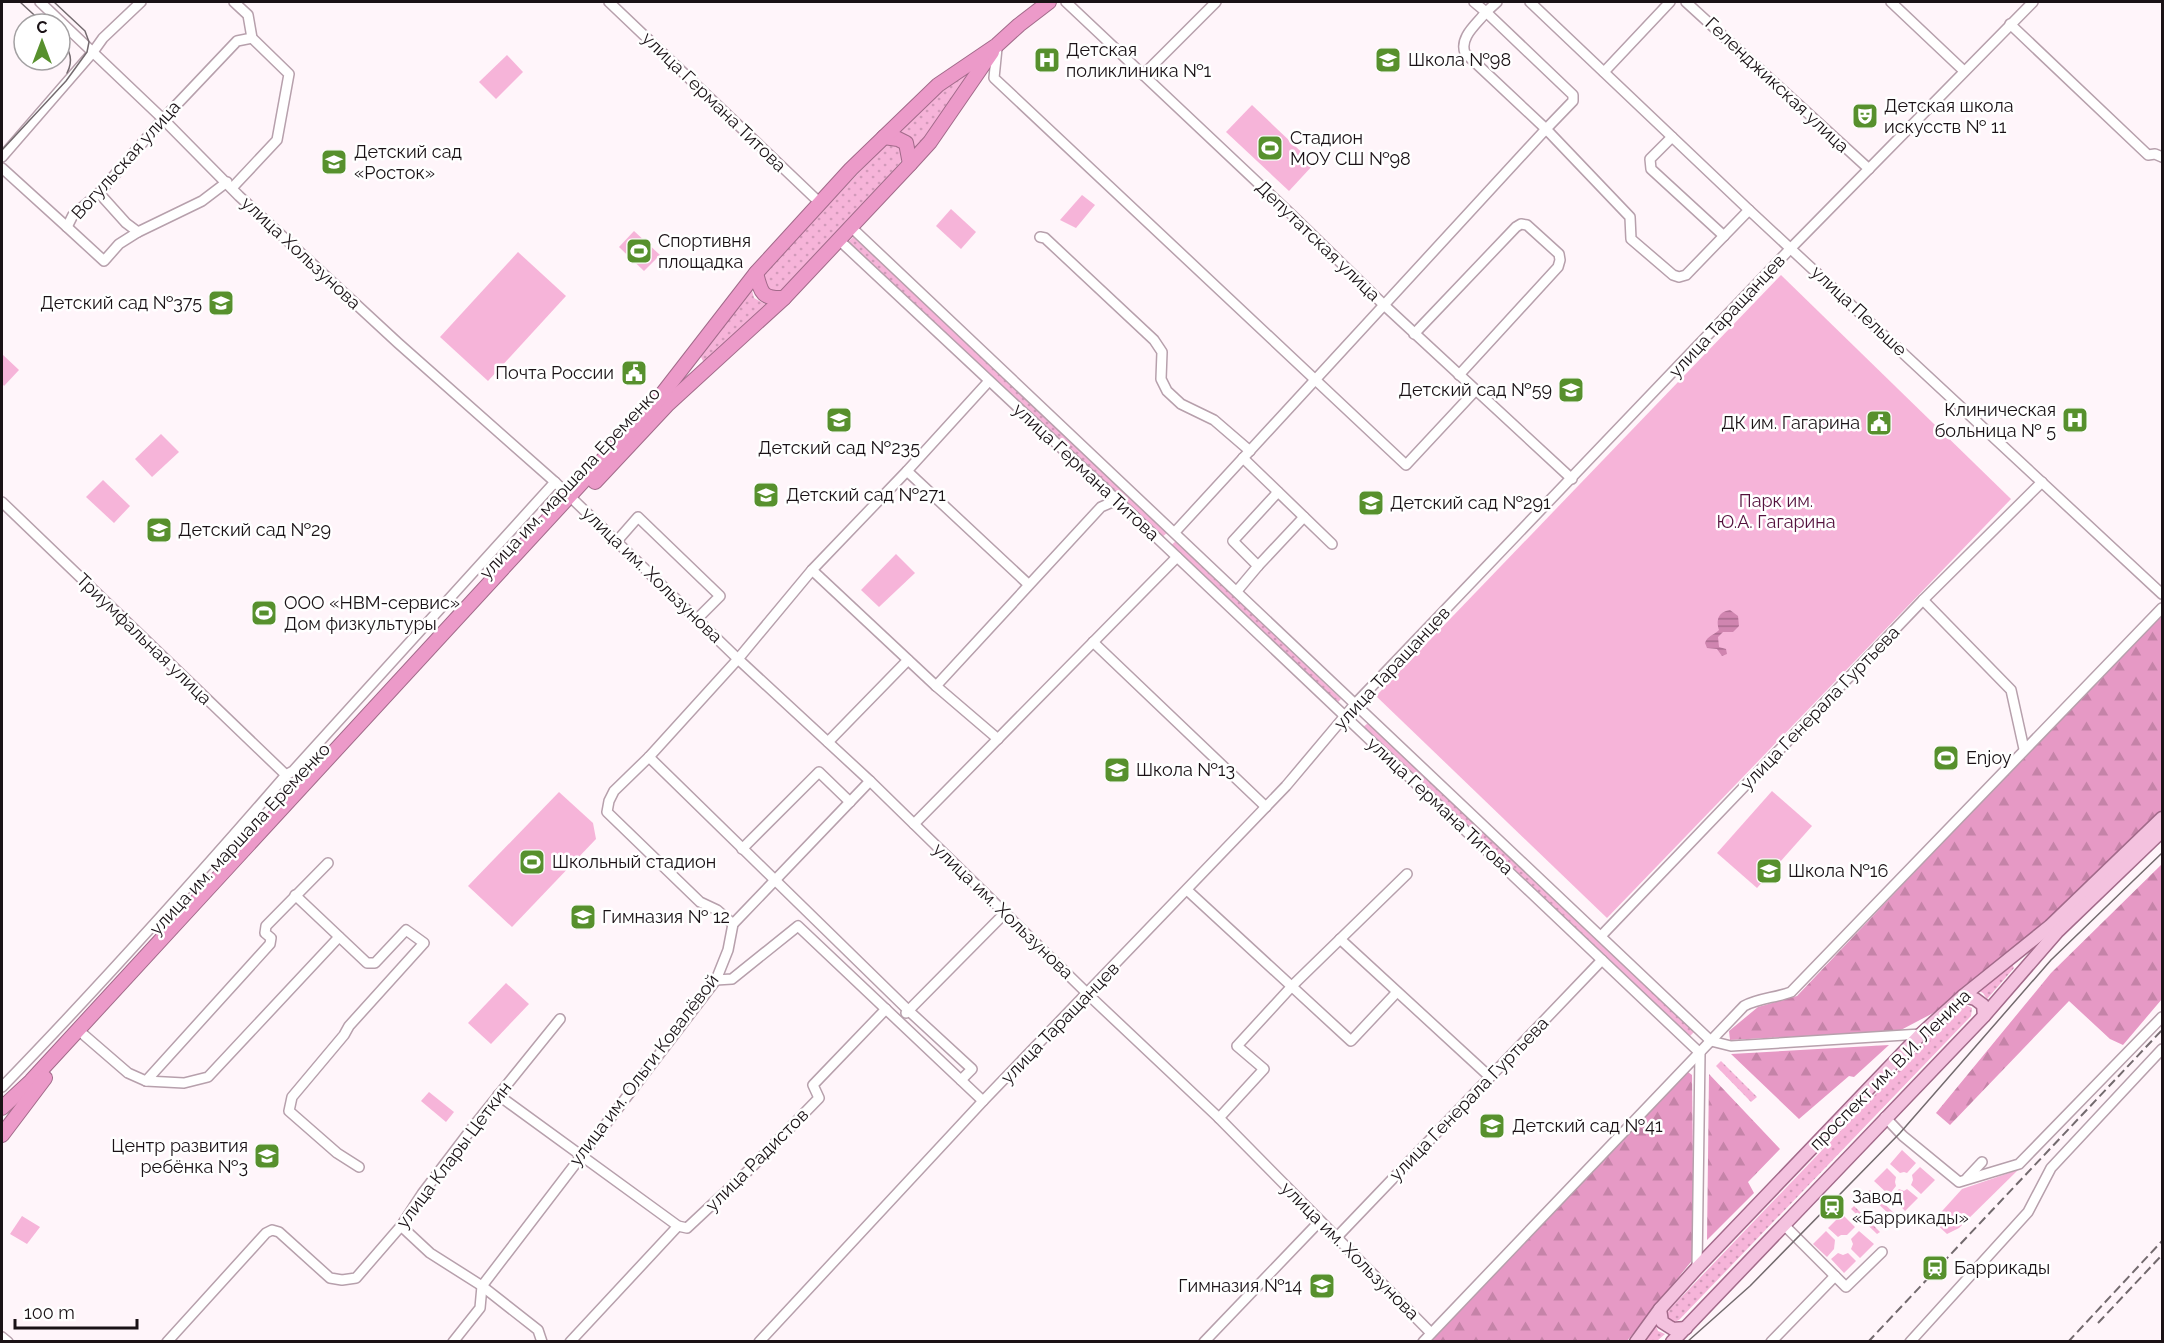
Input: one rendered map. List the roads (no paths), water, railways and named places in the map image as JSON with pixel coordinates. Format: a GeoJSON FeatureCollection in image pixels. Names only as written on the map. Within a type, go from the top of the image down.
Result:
{"type":"FeatureCollection","features":[{"type":"Feature","properties":{"kind":"highway","name":"улица им. маршала Еременко"},"geometry":{"type":"LineString","coordinates":[[2,1135],[36,1088],[573,499],[656,402],[756,273],[820,203],[938,85],[997,45],[1018,25],[1049,2]]}},
{"type":"Feature","properties":{"kind":"highway","name":"улица им. маршала Еременко"},"geometry":{"type":"LineString","coordinates":[[2,1107],[31,1081],[371,712],[573,499],[668,404],[784,298],[910,164],[930,141],[997,45]]}},
{"type":"Feature","properties":{"kind":"highway"},"geometry":{"type":"LineString","coordinates":[[884,137],[906,143],[910,164]]}},
{"type":"Feature","properties":{"kind":"highway"},"geometry":{"type":"LineString","coordinates":[[756,273],[765,296],[784,298]]}},
{"type":"Feature","properties":{"kind":"main road","name":"проспект им. В.И. Ленина"},"geometry":{"type":"LineString","coordinates":[[1636,1341],[1660,1309],[1697,1268],[1921,1034],[1963,996],[2050,926],[2163,818]]}},
{"type":"Feature","properties":{"kind":"main road","name":"проспект им. В.И. Ленина"},"geometry":{"type":"LineString","coordinates":[[1672,1341],[1984,1016],[2057,932],[2163,831]]}},
{"type":"Feature","properties":{"kind":"main road"},"geometry":{"type":"LineString","coordinates":[[1963,996],[1975,999],[1983,1005],[1984,1016]]}},
{"type":"Feature","properties":{"kind":"main road"},"geometry":{"type":"LineString","coordinates":[[1660,1309],[1662,1322],[1667,1326],[1673,1329],[1686,1328]]}},
{"type":"Feature","properties":{"kind":"street","name":"улица Хользунова"},"geometry":{"type":"LineString","coordinates":[[40,2],[229,185],[398,343],[573,499]]}},
{"type":"Feature","properties":{"kind":"street"},"geometry":{"type":"LineString","coordinates":[[2,157],[103,38],[141,2]]}},
{"type":"Feature","properties":{"kind":"street"},"geometry":{"type":"LineString","coordinates":[[67,227],[104,261],[119,244],[138,232],[202,201],[229,185],[277,140],[289,74],[252,38],[248,15],[234,2]]}},
{"type":"Feature","properties":{"kind":"street","name":"улица Германа Титова"},"geometry":{"type":"LineString","coordinates":[[609,2],[820,203]]}},
{"type":"Feature","properties":{"kind":"street","name":"Депутатская улица"},"geometry":{"type":"LineString","coordinates":[[1066,2],[1292,215],[1414,334],[1572,479]]}},
{"type":"Feature","properties":{"kind":"street"},"geometry":{"type":"LineString","coordinates":[[1143,75],[1216,2]]}},
{"type":"Feature","properties":{"kind":"street"},"geometry":{"type":"LineString","coordinates":[[1165,546],[1573,101],[1573,94],[1474,2]]}},
{"type":"Feature","properties":{"kind":"street"},"geometry":{"type":"LineString","coordinates":[[1497,2],[1464,40],[1462,46],[1465,53],[1546,129],[1630,217],[1631,239],[1673,275],[1679,277],[1686,275],[1749,210]]}},
{"type":"Feature","properties":{"kind":"street","name":"улица Пельше"},"geometry":{"type":"LineString","coordinates":[[1530,2],[1749,210],[2163,594]]}},
{"type":"Feature","properties":{"kind":"street"},"geometry":{"type":"LineString","coordinates":[[1604,72],[1670,2]]}},
{"type":"Feature","properties":{"kind":"street","name":"Геленджикская улица"},"geometry":{"type":"LineString","coordinates":[[1686,2],[1869,169]]}},
{"type":"Feature","properties":{"kind":"street"},"geometry":{"type":"LineString","coordinates":[[1891,2],[1964,71]]}},
{"type":"Feature","properties":{"kind":"street","name":"улица Таращанцев"},"geometry":{"type":"LineString","coordinates":[[759,1341],[983,1101],[1266,807],[1355,704],[1791,248],[2033,2]]}},
{"type":"Feature","properties":{"kind":"street"},"geometry":{"type":"LineString","coordinates":[[2010,24],[2148,155],[2155,153],[2163,157]]}},
{"type":"Feature","properties":{"kind":"street","name":"Вогульская улица"},"geometry":{"type":"LineString","coordinates":[[2,168],[67,227],[73,215],[99,193],[163,119],[237,41],[252,38]]}},
{"type":"Feature","properties":{"kind":"street"},"geometry":{"type":"LineString","coordinates":[[997,45],[994,78],[1406,465],[1475,391]]}},
{"type":"Feature","properties":{"kind":"street"},"geometry":{"type":"LineString","coordinates":[[1672,136],[1650,159],[1651,170],[1724,236]]}},
{"type":"Feature","properties":{"kind":"street"},"geometry":{"type":"LineString","coordinates":[[99,193],[126,224],[138,232]]}},
{"type":"Feature","properties":{"kind":"street"},"geometry":{"type":"LineString","coordinates":[[1414,334],[1521,224],[1527,225],[1559,254],[1558,267],[1459,375]]}},
{"type":"Feature","properties":{"kind":"street","name":"улица Германа Титова"},"geometry":{"type":"LineString","coordinates":[[851,226],[1712,1041]]}},
{"type":"Feature","properties":{"kind":"street"},"geometry":{"type":"LineString","coordinates":[[1040,237],[1045,238],[1154,340],[1162,352],[1161,379],[1167,391],[1180,404],[1214,420],[1278,492],[1332,544]]}},
{"type":"Feature","properties":{"kind":"street","name":"улица Германа Титова"},"geometry":{"type":"LineString","coordinates":[[838,240],[1117,500],[1700,1053]]}},
{"type":"Feature","properties":{"kind":"street"},"geometry":{"type":"LineString","coordinates":[[870,782],[733,924],[717,910],[700,902],[607,812],[614,791],[649,757],[738,659],[812,570],[989,381]]}},
{"type":"Feature","properties":{"kind":"street"},"geometry":{"type":"LineString","coordinates":[[907,471],[1028,584]]}},
{"type":"Feature","properties":{"kind":"street"},"geometry":{"type":"LineString","coordinates":[[2,1087],[187,888],[555,482]]}},
{"type":"Feature","properties":{"kind":"street","name":"улица Генерала Гуртьева"},"geometry":{"type":"LineString","coordinates":[[1601,936],[1923,600],[2042,483]]}},
{"type":"Feature","properties":{"kind":"street"},"geometry":{"type":"LineString","coordinates":[[1258,566],[1233,542],[1278,492]]}},
{"type":"Feature","properties":{"kind":"street","name":"улица им. Хользунова"},"geometry":{"type":"LineString","coordinates":[[573,499],[1219,1118],[1431,1333]]}},
{"type":"Feature","properties":{"kind":"street"},"geometry":{"type":"LineString","coordinates":[[936,686],[1101,507],[1117,500]]}},
{"type":"Feature","properties":{"kind":"street","name":"Триумфальная улица"},"geometry":{"type":"LineString","coordinates":[[2,502],[290,773],[307,782]]}},
{"type":"Feature","properties":{"kind":"street"},"geometry":{"type":"LineString","coordinates":[[617,542],[638,517],[720,596],[697,619]]}},
{"type":"Feature","properties":{"kind":"street"},"geometry":{"type":"LineString","coordinates":[[1237,591],[1304,517]]}},
{"type":"Feature","properties":{"kind":"street"},"geometry":{"type":"LineString","coordinates":[[914,824],[1177,557]]}},
{"type":"Feature","properties":{"kind":"street"},"geometry":{"type":"LineString","coordinates":[[812,570],[936,686],[998,739]]}},
{"type":"Feature","properties":{"kind":"street"},"geometry":{"type":"LineString","coordinates":[[1923,600],[2011,690],[2024,749]]}},
{"type":"Feature","properties":{"kind":"street"},"geometry":{"type":"LineString","coordinates":[[1423,1341],[1744,1006],[1755,1000],[1791,992],[2163,608]]}},
{"type":"Feature","properties":{"kind":"street"},"geometry":{"type":"LineString","coordinates":[[1093,642],[1266,807]]}},
{"type":"Feature","properties":{"kind":"street"},"geometry":{"type":"LineString","coordinates":[[828,742],[908,660]]}},
{"type":"Feature","properties":{"kind":"street"},"geometry":{"type":"LineString","coordinates":[[356,700],[371,712]]}},
{"type":"Feature","properties":{"kind":"street"},"geometry":{"type":"LineString","coordinates":[[649,757],[909,1011],[972,1069],[961,1080]]}},
{"type":"Feature","properties":{"kind":"street"},"geometry":{"type":"LineString","coordinates":[[742,849],[819,772],[850,802]]}},
{"type":"Feature","properties":{"kind":"street"},"geometry":{"type":"LineString","coordinates":[[146,1081],[270,944],[271,938],[265,933],[266,926],[328,863]]}},
{"type":"Feature","properties":{"kind":"street"},"geometry":{"type":"LineString","coordinates":[[1219,1118],[1264,1069],[1238,1046],[1292,987],[1407,874]]}},
{"type":"Feature","properties":{"kind":"street"},"geometry":{"type":"LineString","coordinates":[[1187,890],[1351,1041],[1397,992]]}},
{"type":"Feature","properties":{"kind":"street"},"geometry":{"type":"LineString","coordinates":[[295,895],[367,963],[375,963],[406,930],[424,943],[349,1026],[292,1097],[289,1111],[337,1153],[359,1167]]}},
{"type":"Feature","properties":{"kind":"street"},"geometry":{"type":"LineString","coordinates":[[898,1022],[1005,913]]}},
{"type":"Feature","properties":{"kind":"street","name":"улица им. Ольги Ковалёвой"},"geometry":{"type":"LineString","coordinates":[[453,1341],[480,1308],[482,1286],[716,980],[728,950],[733,924]]}},
{"type":"Feature","properties":{"kind":"street"},"geometry":{"type":"LineString","coordinates":[[716,980],[732,979],[798,926],[983,1101]]}},
{"type":"Feature","properties":{"kind":"street"},"geometry":{"type":"LineString","coordinates":[[84,1035],[128,1073],[146,1081],[184,1083],[208,1077],[339,937]]}},
{"type":"Feature","properties":{"kind":"street"},"geometry":{"type":"LineString","coordinates":[[1340,939],[1490,1077]]}},
{"type":"Feature","properties":{"kind":"street","name":"улица Генерала Гуртьева"},"geometry":{"type":"LineString","coordinates":[[1336,1238],[1602,960]]}},
{"type":"Feature","properties":{"kind":"street","name":"улица Радистов"},"geometry":{"type":"LineString","coordinates":[[682,1227],[749,1170],[819,1098],[813,1085],[886,1009]]}},
{"type":"Feature","properties":{"kind":"street"},"geometry":{"type":"LineString","coordinates":[[1885,1118],[1903,1137],[1959,1182],[2019,1164],[2163,1017]]}},
{"type":"Feature","properties":{"kind":"street","name":"улица Клары Цеткин"},"geometry":{"type":"LineString","coordinates":[[167,1341],[266,1233],[273,1230],[279,1232],[330,1278],[342,1280],[356,1278],[401,1226],[422,1194],[498,1095],[560,1019]]}},
{"type":"Feature","properties":{"kind":"street"},"geometry":{"type":"LineString","coordinates":[[1712,1041],[1731,1046],[1921,1034]]}},
{"type":"Feature","properties":{"kind":"street"},"geometry":{"type":"LineString","coordinates":[[1910,1341],[2028,1212],[2051,1168],[2163,1049]]}},
{"type":"Feature","properties":{"kind":"street"},"geometry":{"type":"LineString","coordinates":[[1697,1268],[1700,1053]]}},
{"type":"Feature","properties":{"kind":"street"},"geometry":{"type":"LineString","coordinates":[[498,1095],[682,1227],[570,1341]]}},
{"type":"Feature","properties":{"kind":"street"},"geometry":{"type":"LineString","coordinates":[[1965,1180],[1982,1162]]}},
{"type":"Feature","properties":{"kind":"street"},"geometry":{"type":"LineString","coordinates":[[1204,1341],[1320,1221]]}},
{"type":"Feature","properties":{"kind":"street"},"geometry":{"type":"LineString","coordinates":[[1784,1225],[1846,1287],[1882,1252]]}},
{"type":"Feature","properties":{"kind":"street"},"geometry":{"type":"LineString","coordinates":[[401,1226],[430,1253],[482,1286],[538,1330],[542,1341]]}},
{"type":"Feature","properties":{"kind":"street"},"geometry":{"type":"LineString","coordinates":[[1771,1341],[1835,1276]]}},
{"type":"Feature","properties":{"kind":"street"},"geometry":{"type":"LineString","coordinates":[[2,1337],[8,1341]]}},
{"type":"Feature","properties":{"kind":"tram line"},"geometry":{"type":"LineString","coordinates":[[20,2],[31,12]]}},
{"type":"Feature","properties":{"kind":"tram line"},"geometry":{"type":"LineString","coordinates":[[2,150],[66,81],[87,52],[89,42],[85,31],[54,2]]}},
{"type":"Feature","properties":{"kind":"tram line"},"geometry":{"type":"LineString","coordinates":[[1687,1342],[1750,1286],[1900,1133],[2051,960],[2162,853]]}},
{"type":"Feature","properties":{"kind":"railway"},"geometry":{"type":"LineString","coordinates":[[1868,1342],[2162,1030]]}},
{"type":"Feature","properties":{"kind":"railway"},"geometry":{"type":"LineString","coordinates":[[2068,1342],[2162,1241]]}},
{"type":"Feature","properties":{"kind":"railway"},"geometry":{"type":"LineString","coordinates":[[2098,1323],[2162,1255]]}},
{"type":"Feature","properties":{"kind":"place","name":"Детская поликлиника №1"},"geometry":{"type":"Point","coordinates":[1047,60]}},
{"type":"Feature","properties":{"kind":"place","name":"Школа №98"},"geometry":{"type":"Point","coordinates":[1388,60]}},
{"type":"Feature","properties":{"kind":"place","name":"Детская школа искусств № 11"},"geometry":{"type":"Point","coordinates":[1865,116]}},
{"type":"Feature","properties":{"kind":"place","name":"Стадион МОУ СШ №98"},"geometry":{"type":"Point","coordinates":[1270,148]}},
{"type":"Feature","properties":{"kind":"place","name":"Детский сад «Росток»"},"geometry":{"type":"Point","coordinates":[334,162]}},
{"type":"Feature","properties":{"kind":"place","name":"Спортивня площадка"},"geometry":{"type":"Point","coordinates":[639,251]}},
{"type":"Feature","properties":{"kind":"place","name":"Детский сад №375"},"geometry":{"type":"Point","coordinates":[221,303]}},
{"type":"Feature","properties":{"kind":"place","name":"Почта России"},"geometry":{"type":"Point","coordinates":[634,373]}},
{"type":"Feature","properties":{"kind":"place","name":"Детский сад №59"},"geometry":{"type":"Point","coordinates":[1571,390]}},
{"type":"Feature","properties":{"kind":"place","name":"Детский сад №235"},"geometry":{"type":"Point","coordinates":[839,420]}},
{"type":"Feature","properties":{"kind":"place","name":"Клиническая больница № 5"},"geometry":{"type":"Point","coordinates":[2075,420]}},
{"type":"Feature","properties":{"kind":"place","name":"ДК им. Гагарина"},"geometry":{"type":"Point","coordinates":[1879,423]}},
{"type":"Feature","properties":{"kind":"place","name":"Детский сад №271"},"geometry":{"type":"Point","coordinates":[766,495]}},
{"type":"Feature","properties":{"kind":"place","name":"Детский сад №291"},"geometry":{"type":"Point","coordinates":[1371,503]}},
{"type":"Feature","properties":{"kind":"place","name":"Детский сад №29"},"geometry":{"type":"Point","coordinates":[159,530]}},
{"type":"Feature","properties":{"kind":"place","name":"ООО «НВМ-сервис» Дом физкультуры"},"geometry":{"type":"Point","coordinates":[264,613]}},
{"type":"Feature","properties":{"kind":"place","name":"Enjoy"},"geometry":{"type":"Point","coordinates":[1946,758]}},
{"type":"Feature","properties":{"kind":"place","name":"Школа №13"},"geometry":{"type":"Point","coordinates":[1117,770]}},
{"type":"Feature","properties":{"kind":"place","name":"Школьный стадион"},"geometry":{"type":"Point","coordinates":[532,862]}},
{"type":"Feature","properties":{"kind":"place","name":"Школа №16"},"geometry":{"type":"Point","coordinates":[1769,871]}},
{"type":"Feature","properties":{"kind":"place","name":"Гимназия № 12"},"geometry":{"type":"Point","coordinates":[583,917]}},
{"type":"Feature","properties":{"kind":"place","name":"Детский сад №41"},"geometry":{"type":"Point","coordinates":[1492,1126]}},
{"type":"Feature","properties":{"kind":"place","name":"Центр развития ребёнка №3"},"geometry":{"type":"Point","coordinates":[267,1156]}},
{"type":"Feature","properties":{"kind":"place","name":"Завод «Баррикады»"},"geometry":{"type":"Point","coordinates":[1832,1207]}},
{"type":"Feature","properties":{"kind":"place","name":"Баррикады"},"geometry":{"type":"Point","coordinates":[1935,1268]}},
{"type":"Feature","properties":{"kind":"place","name":"Гимназия №14"},"geometry":{"type":"Point","coordinates":[1322,1286]}},
{"type":"Feature","properties":{"kind":"park label","name":"Парк им. Ю.А. Гагарина"},"geometry":{"type":"Point","coordinates":[1776,511]}}]}
